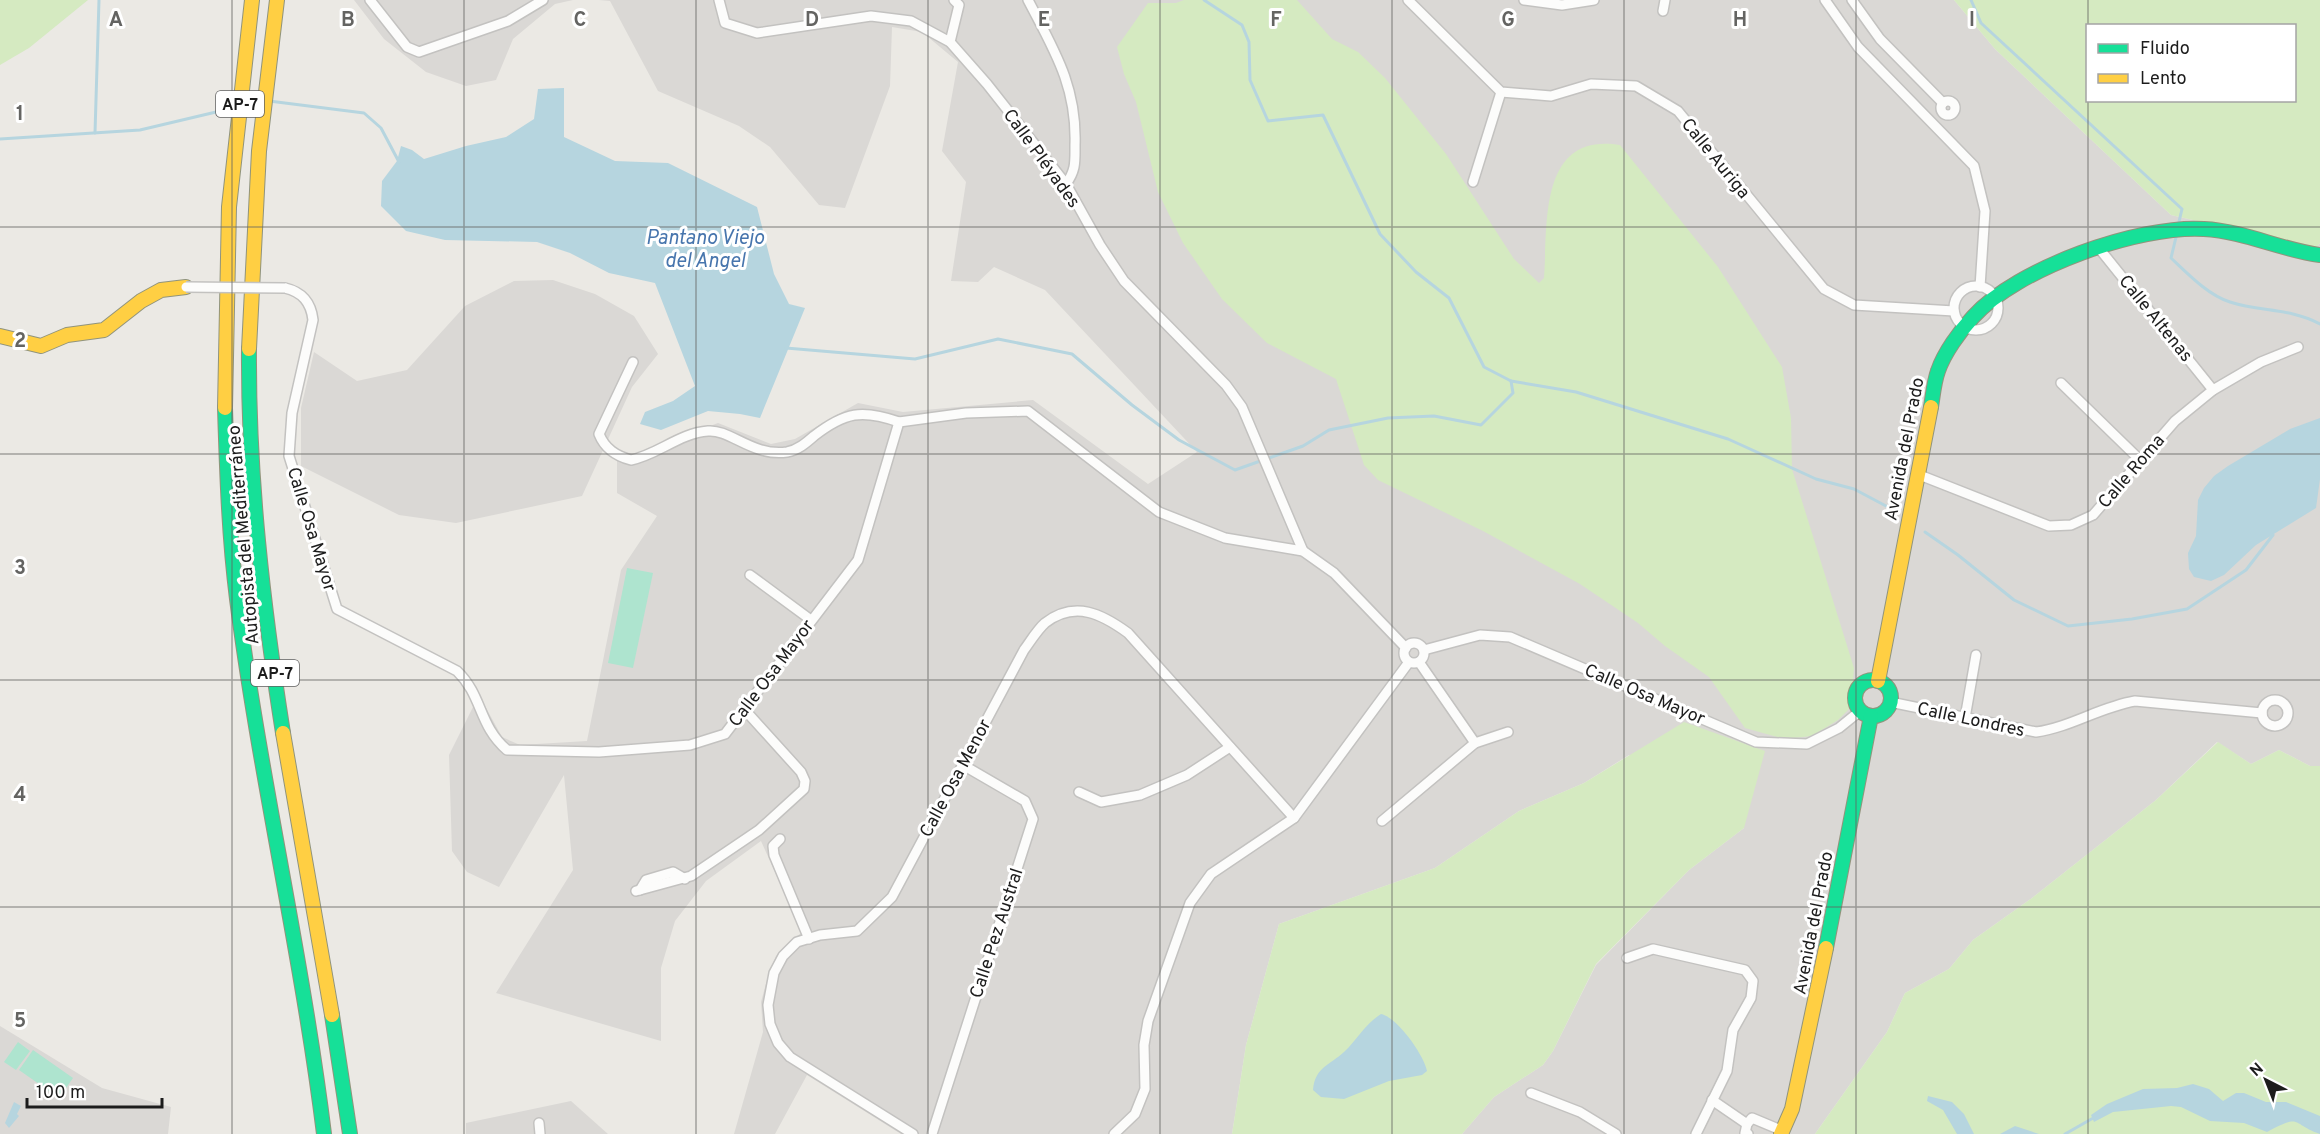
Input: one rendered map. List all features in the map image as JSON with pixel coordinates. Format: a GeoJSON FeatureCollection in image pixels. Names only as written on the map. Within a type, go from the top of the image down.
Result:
{"type":"FeatureCollection","features":[{"type":"Feature","properties":{"kind":"main road","name":"Autopista del Mediterráneo"},"geometry":{"type":"LineString","coordinates":[[252,0],[229,207],[225,391],[227,483],[237,598],[255,719],[315,1060],[324,1134]]}},
{"type":"Feature","properties":{"kind":"main road","name":"Autopista del Mediterráneo"},"geometry":{"type":"LineString","coordinates":[[277,0],[265,79],[254,207],[250,393],[264,605],[350,1134]]}},
{"type":"Feature","properties":{"kind":"main road","name":"Avenida del Prado"},"geometry":{"type":"LineString","coordinates":[[1878,681],[1938,369],[1964,327],[1995,298],[2018,283],[2098,247],[2156,231],[2204,229],[2235,234],[2320,256]]}},
{"type":"Feature","properties":{"kind":"main road"},"geometry":{"type":"LineString","coordinates":[[0,336],[41,346],[67,335],[104,330],[141,301],[161,290],[186,287]]}},
{"type":"Feature","properties":{"kind":"main road"},"geometry":{"type":"LineString","coordinates":[[1878,681],[1888,689],[1890,702],[1886,710],[1865,713],[1855,697],[1857,689],[1863,684],[1878,681]]}},
{"type":"Feature","properties":{"kind":"main road","name":"Avenida del Prado"},"geometry":{"type":"LineString","coordinates":[[1782,1133],[1792,1109],[1820,982],[1865,713]]}},
{"type":"Feature","properties":{"kind":"street"},"geometry":{"type":"LineString","coordinates":[[370,0],[407,47],[419,52],[508,21],[543,0]]}},
{"type":"Feature","properties":{"kind":"street","name":"Calle Pléyades"},"geometry":{"type":"LineString","coordinates":[[719,0],[725,23],[757,33],[871,16],[911,21],[950,42],[987,84],[1066,184],[1100,245],[1124,281],[1226,385],[1242,407],[1303,551]]}},
{"type":"Feature","properties":{"kind":"street"},"geometry":{"type":"LineString","coordinates":[[950,42],[959,5],[954,0]]}},
{"type":"Feature","properties":{"kind":"street"},"geometry":{"type":"LineString","coordinates":[[1028,0],[1063,65],[1073,101],[1074,173],[1066,184]]}},
{"type":"Feature","properties":{"kind":"street"},"geometry":{"type":"LineString","coordinates":[[1408,0],[1501,92],[1473,182]]}},
{"type":"Feature","properties":{"kind":"street"},"geometry":{"type":"LineString","coordinates":[[1524,0],[1562,5],[1594,0]]}},
{"type":"Feature","properties":{"kind":"street"},"geometry":{"type":"LineString","coordinates":[[1663,11],[1665,0]]}},
{"type":"Feature","properties":{"kind":"street"},"geometry":{"type":"LineString","coordinates":[[1825,0],[1858,47],[1974,166],[1985,211],[1980,287]]}},
{"type":"Feature","properties":{"kind":"street"},"geometry":{"type":"LineString","coordinates":[[1852,0],[1880,39],[1943,103]]}},
{"type":"Feature","properties":{"kind":"street","name":"Calle Auriga"},"geometry":{"type":"LineString","coordinates":[[1501,92],[1551,96],[1591,84],[1636,86],[1678,111],[1824,289],[1854,305],[1954,311]]}},
{"type":"Feature","properties":{"kind":"street","name":"Calle Altenas"},"geometry":{"type":"LineString","coordinates":[[2098,247],[2213,390]]}},
{"type":"Feature","properties":{"kind":"street","name":"Calle Osa Mayor"},"geometry":{"type":"LineString","coordinates":[[186,287],[285,288],[302,295],[312,310],[313,320],[292,413],[289,456],[337,609],[457,671],[470,684],[490,734],[507,750],[599,752],[690,745],[725,734],[858,560],[899,423]]}},
{"type":"Feature","properties":{"kind":"street"},"geometry":{"type":"LineString","coordinates":[[1964,327],[1954,311],[1957,297],[1961,292],[1967,288],[1980,287],[1995,298]]}},
{"type":"Feature","properties":{"kind":"street","name":"Calle Roma"},"geometry":{"type":"LineString","coordinates":[[1917,474],[2049,526],[2071,525],[2093,515],[2139,459],[2175,421],[2213,390],[2261,362],[2298,347]]}},
{"type":"Feature","properties":{"kind":"street"},"geometry":{"type":"LineString","coordinates":[[633,362],[599,434],[603,444],[610,451],[631,460],[709,430],[756,450],[780,452],[798,448],[832,421],[848,415],[863,413],[899,423],[966,413],[1028,411],[1159,512],[1225,538],[1303,551],[1334,573],[1406,648]]}},
{"type":"Feature","properties":{"kind":"street"},"geometry":{"type":"LineString","coordinates":[[2061,383],[2139,459]]}},
{"type":"Feature","properties":{"kind":"street"},"geometry":{"type":"LineString","coordinates":[[750,575],[811,621]]}},
{"type":"Feature","properties":{"kind":"street","name":"Calle Osa Menor"},"geometry":{"type":"LineString","coordinates":[[913,1134],[790,1057],[778,1043],[770,1024],[768,1005],[774,973],[783,956],[797,942],[857,931],[892,897],[1024,650],[1044,624],[1071,611],[1103,615],[1128,633],[1294,818]]}},
{"type":"Feature","properties":{"kind":"street","name":"Calle Osa Mayor"},"geometry":{"type":"LineString","coordinates":[[1424,650],[1480,635],[1510,637],[1756,742],[1808,744],[1865,713]]}},
{"type":"Feature","properties":{"kind":"street"},"geometry":{"type":"LineString","coordinates":[[1114,1134],[1135,1114],[1145,1089],[1144,1045],[1148,1022],[1190,903],[1211,874],[1294,818],[1424,650],[1418,644],[1406,648]]}},
{"type":"Feature","properties":{"kind":"street"},"geometry":{"type":"LineString","coordinates":[[1406,648],[1405,656],[1414,662],[1475,743]]}},
{"type":"Feature","properties":{"kind":"street"},"geometry":{"type":"LineString","coordinates":[[1965,718],[1976,655]]}},
{"type":"Feature","properties":{"kind":"street","name":"Calle Londres"},"geometry":{"type":"LineString","coordinates":[[1890,702],[2036,732],[2053,730],[2115,704],[2135,701],[2262,713]]}},
{"type":"Feature","properties":{"kind":"street"},"geometry":{"type":"LineString","coordinates":[[638,891],[685,879],[759,830],[804,789],[805,781],[801,772],[744,710]]}},
{"type":"Feature","properties":{"kind":"street"},"geometry":{"type":"LineString","coordinates":[[1382,821],[1475,743],[1508,732]]}},
{"type":"Feature","properties":{"kind":"street"},"geometry":{"type":"LineString","coordinates":[[1079,792],[1101,802],[1140,795],[1187,775],[1230,747]]}},
{"type":"Feature","properties":{"kind":"street","name":"Calle Pez Austral"},"geometry":{"type":"LineString","coordinates":[[932,1134],[1033,819],[1025,801],[963,765]]}},
{"type":"Feature","properties":{"kind":"street"},"geometry":{"type":"LineString","coordinates":[[780,838],[773,846],[774,855],[809,939]]}},
{"type":"Feature","properties":{"kind":"street"},"geometry":{"type":"LineString","coordinates":[[1627,958],[1653,950],[1745,970],[1753,981],[1751,998],[1733,1030],[1727,1071],[1696,1134]]}},
{"type":"Feature","properties":{"kind":"street"},"geometry":{"type":"LineString","coordinates":[[1532,1093],[1580,1112],[1616,1134]]}},
{"type":"Feature","properties":{"kind":"street"},"geometry":{"type":"LineString","coordinates":[[1712,1100],[1748,1129],[1752,1118],[1782,1133]]}},
{"type":"Feature","properties":{"kind":"street"},"geometry":{"type":"LineString","coordinates":[[539,1123],[540,1134]]}},
{"type":"Feature","properties":{"kind":"shaded area"},"geometry":{"type":"Polygon","coordinates":[[[354,0],[573,0],[555,4],[513,39],[496,80],[466,86],[426,72],[384,39],[354,0]]]}},
{"type":"Feature","properties":{"kind":"shaded area"},"geometry":{"type":"Polygon","coordinates":[[[599,0],[1954,0],[1995,49],[2171,215],[2316,248],[2320,243],[2320,766],[2310,766],[2279,750],[2251,764],[2217,742],[2156,800],[2032,898],[1973,940],[1949,969],[1905,993],[1887,1032],[1815,1134],[1462,1134],[1494,1097],[1543,1065],[1553,1051],[1596,965],[1689,870],[1744,828],[1629,755],[1584,783],[1519,811],[1435,868],[1279,924],[1246,1045],[1232,1134],[901,1134],[807,1075],[775,1134],[734,1134],[763,1032],[761,1002],[767,980],[776,956],[802,932],[761,841],[706,881],[675,921],[661,968],[661,1041],[496,993],[573,870],[564,775],[499,887],[467,872],[452,851],[449,755],[479,695],[502,737],[520,745],[587,741],[621,570],[657,516],[617,493],[617,461],[718,423],[771,444],[795,439],[858,403],[903,412],[1033,400],[1148,484],[1197,452],[1045,290],[994,267],[978,282],[951,281],[966,182],[942,151],[958,62],[922,32],[892,27],[890,86],[845,208],[819,205],[770,147],[739,126],[658,91],[610,1],[599,0]]]}},
{"type":"Feature","properties":{"kind":"shaded area"},"geometry":{"type":"Polygon","coordinates":[[[553,280],[595,294],[634,316],[658,354],[632,387],[582,496],[456,523],[399,515],[301,466],[301,408],[314,352],[357,381],[407,370],[465,306],[514,281],[553,280]]]}},
{"type":"Feature","properties":{"kind":"shaded area"},"geometry":{"type":"Polygon","coordinates":[[[0,1026],[102,1088],[171,1107],[168,1134],[0,1134],[0,1026]]]}},
{"type":"Feature","properties":{"kind":"shaded area"},"geometry":{"type":"Polygon","coordinates":[[[571,1101],[608,1134],[466,1134],[466,1123],[571,1101]]]}},
{"type":"Feature","properties":{"kind":"green space"},"geometry":{"type":"Polygon","coordinates":[[[0,0],[88,0],[29,48],[0,65],[0,0]]]}},
{"type":"Feature","properties":{"kind":"green space"},"geometry":{"type":"Polygon","coordinates":[[[1184,0],[1297,0],[1332,39],[1358,52],[1385,78],[1446,154],[1514,259],[1539,283],[1544,278],[1548,209],[1553,186],[1561,167],[1574,153],[1593,145],[1620,145],[1718,267],[1782,367],[1791,418],[1792,469],[1854,668],[1851,707],[1838,720],[1812,736],[1784,739],[1745,728],[1709,677],[1665,646],[1638,623],[1580,584],[1483,531],[1378,480],[1364,465],[1336,379],[1267,343],[1222,299],[1183,243],[1158,192],[1136,102],[1124,74],[1117,47],[1148,3],[1176,3],[1184,0]]]}},
{"type":"Feature","properties":{"kind":"green space"},"geometry":{"type":"Polygon","coordinates":[[[1954,0],[2320,0],[2320,243],[2316,248],[2171,215],[1995,49],[1954,0]]]}},
{"type":"Feature","properties":{"kind":"green space"},"geometry":{"type":"Polygon","coordinates":[[[627,568],[653,573],[633,668],[608,663],[627,568]]]}},
{"type":"Feature","properties":{"kind":"green space"},"geometry":{"type":"Polygon","coordinates":[[[1684,722],[1765,751],[1744,828],[1689,870],[1596,964],[1553,1051],[1543,1065],[1494,1097],[1462,1134],[1232,1134],[1246,1045],[1279,924],[1435,868],[1519,811],[1584,783],[1684,722]]]}},
{"type":"Feature","properties":{"kind":"green space"},"geometry":{"type":"Polygon","coordinates":[[[2218,742],[2251,764],[2279,750],[2310,766],[2320,766],[2320,1134],[1815,1134],[1887,1032],[1905,993],[1949,969],[1973,940],[2032,898],[2156,800],[2218,742]]]}},
{"type":"Feature","properties":{"kind":"green space"},"geometry":{"type":"Polygon","coordinates":[[[18,1042],[30,1051],[16,1070],[4,1062],[18,1042]]]}},
{"type":"Feature","properties":{"kind":"green space"},"geometry":{"type":"Polygon","coordinates":[[[33,1050],[73,1078],[59,1098],[19,1070],[33,1050]]]}},
{"type":"Feature","properties":{"kind":"water","name":"Pantano Viejo del Angel"},"geometry":{"type":"Polygon","coordinates":[[[564,88],[564,137],[615,161],[668,163],[757,207],[774,274],[789,304],[805,308],[760,418],[708,411],[661,430],[640,424],[645,412],[673,401],[695,386],[655,283],[609,273],[570,253],[537,242],[445,240],[406,231],[381,206],[382,181],[397,161],[401,146],[412,150],[424,159],[506,137],[534,119],[538,89],[564,88]]]}},
{"type":"Feature","properties":{"kind":"water"},"geometry":{"type":"Polygon","coordinates":[[[2320,418],[2320,479],[2316,508],[2256,545],[2224,575],[2211,581],[2194,577],[2189,569],[2188,553],[2196,536],[2198,500],[2204,488],[2214,476],[2228,466],[2290,429],[2320,418]]]}},
{"type":"Feature","properties":{"kind":"water"},"geometry":{"type":"Polygon","coordinates":[[[1381,1014],[1402,1029],[1421,1056],[1427,1071],[1422,1075],[1389,1081],[1344,1099],[1321,1097],[1313,1090],[1314,1082],[1320,1071],[1344,1052],[1370,1022],[1381,1014]]]}},
{"type":"Feature","properties":{"kind":"water"},"geometry":{"type":"Polygon","coordinates":[[[2193,1084],[2209,1089],[2223,1101],[2236,1093],[2244,1093],[2266,1102],[2286,1102],[2320,1116],[2320,1134],[2296,1122],[2286,1123],[2267,1132],[2244,1123],[2210,1121],[2181,1107],[2171,1106],[2113,1112],[2094,1122],[2091,1115],[2107,1104],[2143,1089],[2177,1088],[2193,1084]]]}},
{"type":"Feature","properties":{"kind":"water"},"geometry":{"type":"Polygon","coordinates":[[[1928,1096],[1952,1102],[1964,1114],[1974,1134],[1957,1134],[1943,1110],[1927,1101],[1928,1096]]]}},
{"type":"Feature","properties":{"kind":"water"},"geometry":{"type":"Polygon","coordinates":[[[14,1102],[21,1106],[17,1114],[19,1116],[9,1128],[5,1123],[14,1102]]]}},
{"type":"Feature","properties":{"kind":"water"},"geometry":{"type":"Polygon","coordinates":[[[2015,1126],[2039,1134],[2000,1134],[2015,1126]]]}},
{"type":"Feature","properties":{"kind":"waterway"},"geometry":{"type":"LineString","coordinates":[[95,133],[99,0]]}},
{"type":"Feature","properties":{"kind":"waterway"},"geometry":{"type":"LineString","coordinates":[[1204,0],[1242,25],[1249,42],[1250,80],[1268,121],[1323,115],[1380,234],[1416,272],[1449,298],[1484,367],[1511,381],[1576,392],[1728,439],[1816,479],[1854,489],[1886,506]]}},
{"type":"Feature","properties":{"kind":"waterway"},"geometry":{"type":"LineString","coordinates":[[1971,0],[1981,23],[2182,209],[2178,226]]}},
{"type":"Feature","properties":{"kind":"waterway"},"geometry":{"type":"LineString","coordinates":[[269,101],[364,113],[381,128],[399,162]]}},
{"type":"Feature","properties":{"kind":"waterway"},"geometry":{"type":"LineString","coordinates":[[245,105],[259,102]]}},
{"type":"Feature","properties":{"kind":"waterway"},"geometry":{"type":"LineString","coordinates":[[0,139],[140,130],[233,108]]}},
{"type":"Feature","properties":{"kind":"waterway"},"geometry":{"type":"LineString","coordinates":[[2177,233],[2171,258],[2214,294],[2230,302],[2298,315],[2320,324]]}},
{"type":"Feature","properties":{"kind":"waterway"},"geometry":{"type":"LineString","coordinates":[[786,348],[915,359],[998,339],[1072,354],[1132,405],[1179,440],[1235,470],[1303,446],[1329,430],[1388,418],[1434,416],[1481,425],[1513,393],[1511,381]]}},
{"type":"Feature","properties":{"kind":"waterway"},"geometry":{"type":"LineString","coordinates":[[1925,532],[2014,600],[2068,626],[2132,619],[2187,609],[2246,570],[2273,535]]}},
{"type":"Feature","properties":{"kind":"waterway"},"geometry":{"type":"LineString","coordinates":[[2065,1134],[2095,1117]]}},
{"type":"Feature","properties":{"kind":"traffic: fast"},"geometry":{"type":"LineString","coordinates":[[1931,407],[1936,380],[1944,357],[1973,317],[1993,299],[2019,282],[2081,253],[2147,234],[2204,229],[2234,233],[2320,255]]}},
{"type":"Feature","properties":{"kind":"traffic: fast"},"geometry":{"type":"LineString","coordinates":[[249,349],[251,446],[258,542],[283,733]]}},
{"type":"Feature","properties":{"kind":"traffic: fast"},"geometry":{"type":"LineString","coordinates":[[225,408],[230,528],[246,666],[304,1000],[324,1134]]}},
{"type":"Feature","properties":{"kind":"traffic: fast"},"geometry":{"type":"LineString","coordinates":[[1873,680],[1886,685],[1891,698],[1886,711],[1873,716],[1860,711],[1855,698],[1860,685],[1873,680]]}},
{"type":"Feature","properties":{"kind":"traffic: fast"},"geometry":{"type":"LineString","coordinates":[[1826,948],[1871,716]]}},
{"type":"Feature","properties":{"kind":"traffic: fast"},"geometry":{"type":"LineString","coordinates":[[332,1015],[350,1134]]}},
{"type":"Feature","properties":{"kind":"traffic: slow"},"geometry":{"type":"LineString","coordinates":[[225,408],[229,207],[252,0]]}},
{"type":"Feature","properties":{"kind":"traffic: slow"},"geometry":{"type":"LineString","coordinates":[[249,349],[259,151],[277,0]]}},
{"type":"Feature","properties":{"kind":"traffic: slow"},"geometry":{"type":"LineString","coordinates":[[0,336],[41,346],[67,335],[104,330],[141,301],[161,290],[186,287]]}},
{"type":"Feature","properties":{"kind":"traffic: slow"},"geometry":{"type":"LineString","coordinates":[[1878,681],[1931,407]]}},
{"type":"Feature","properties":{"kind":"traffic: slow"},"geometry":{"type":"LineString","coordinates":[[283,733],[332,1015]]}},
{"type":"Feature","properties":{"kind":"traffic: slow"},"geometry":{"type":"LineString","coordinates":[[1781,1134],[1792,1109],[1826,948]]}}]}
